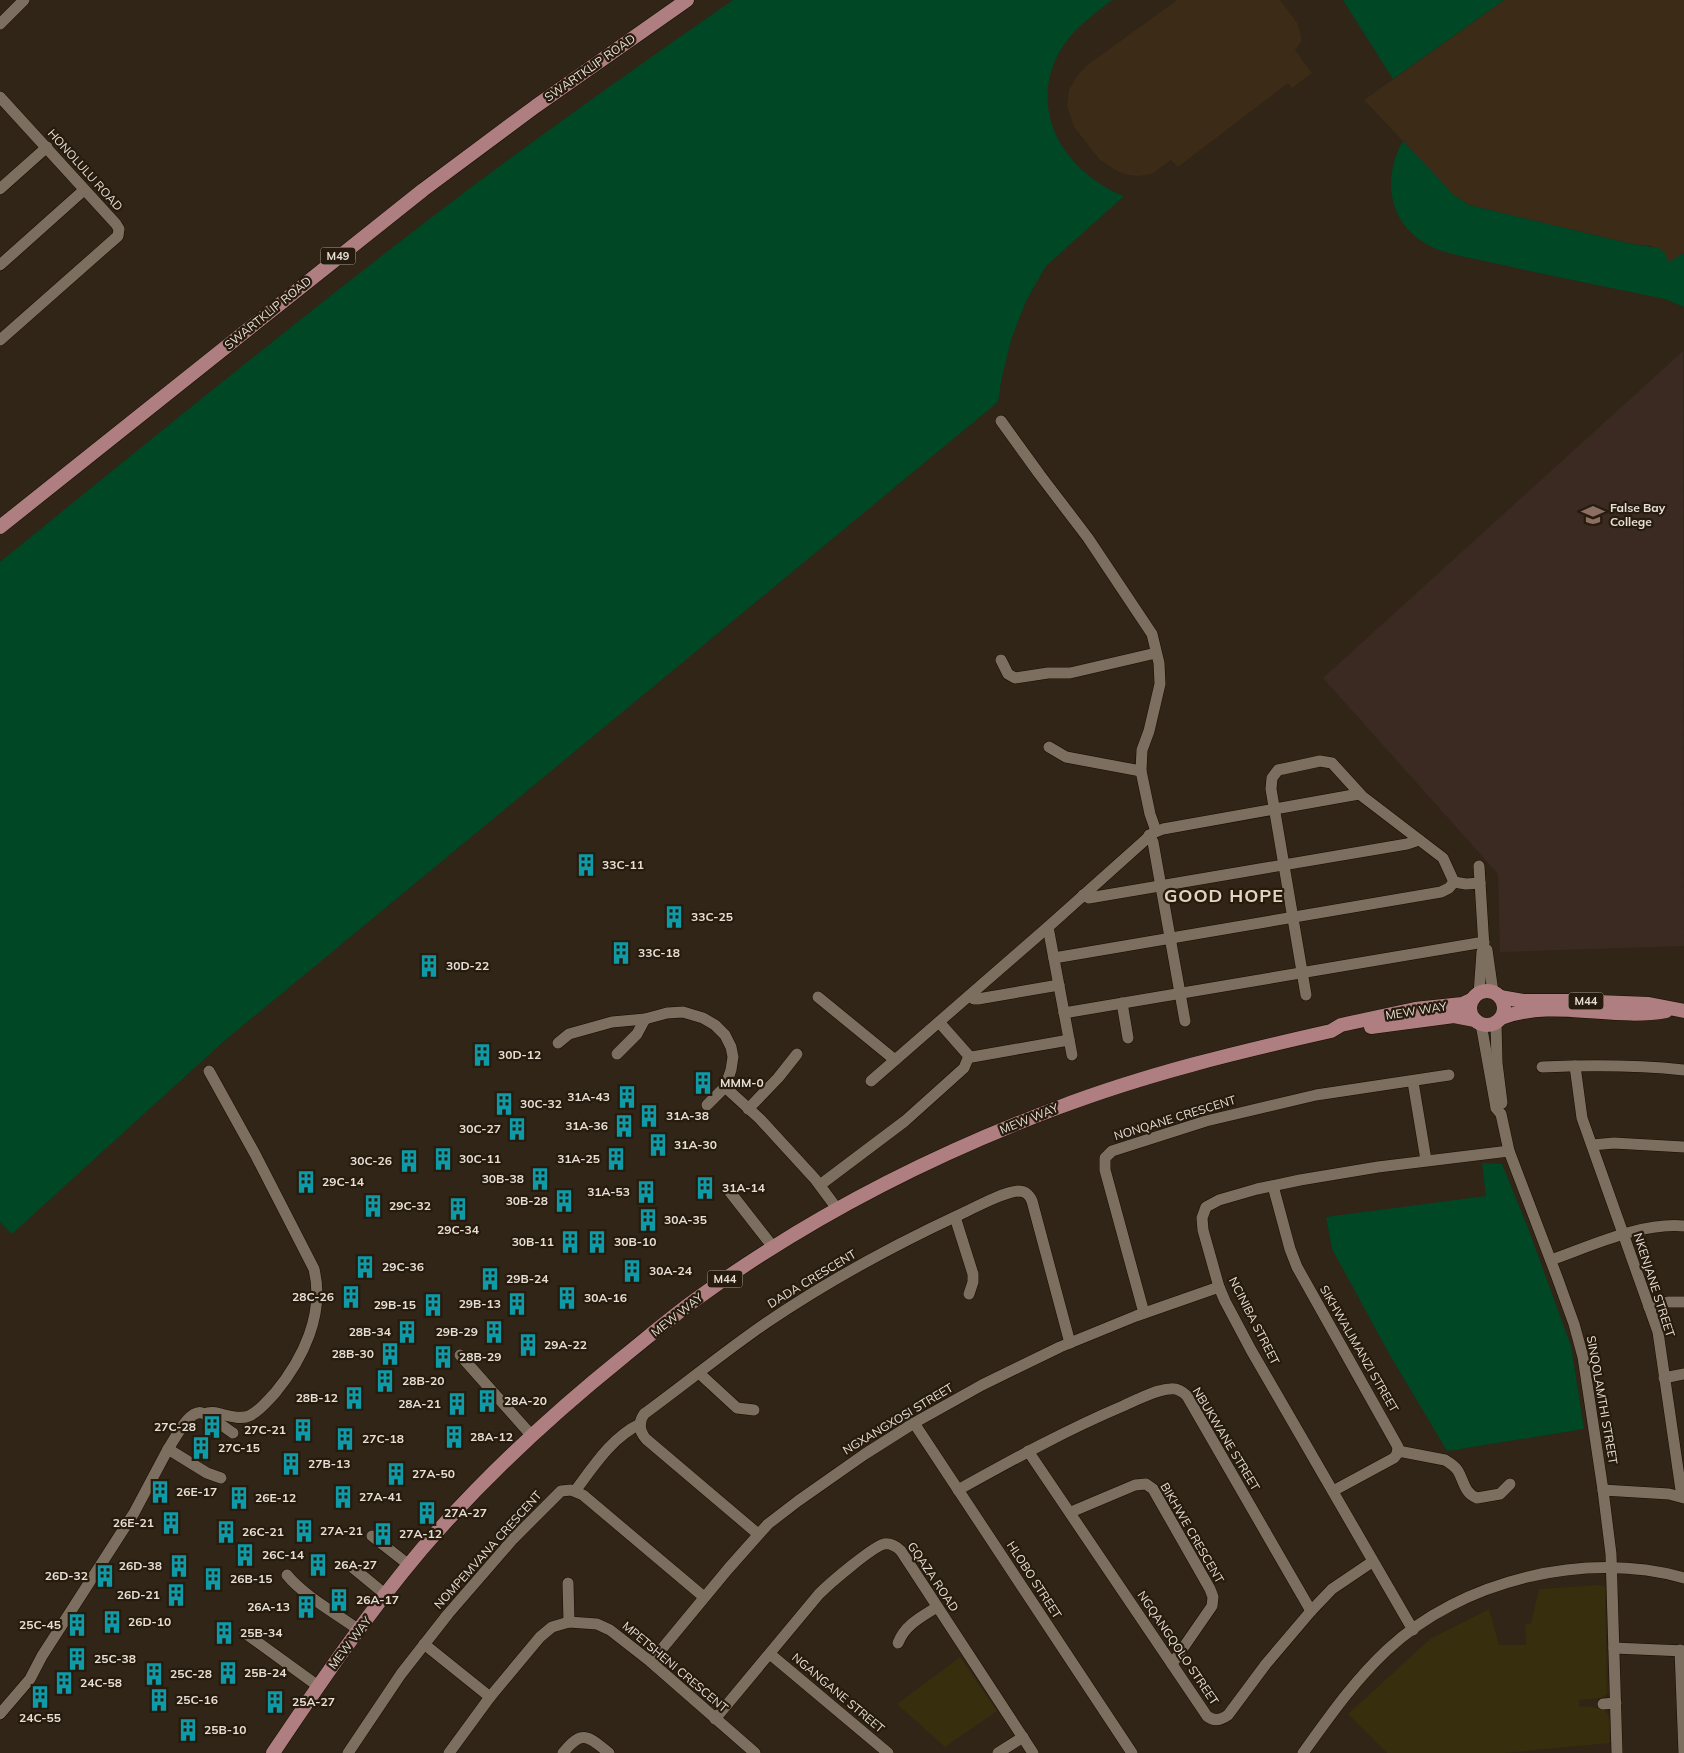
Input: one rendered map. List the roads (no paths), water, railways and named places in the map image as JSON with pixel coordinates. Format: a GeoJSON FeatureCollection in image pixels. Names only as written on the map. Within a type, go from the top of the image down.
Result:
{"type":"FeatureCollection","features":[{"type":"Feature","properties":{"kind":"main road","name":"SWARTKLIP ROAD"},"geometry":{"type":"LineString","coordinates":[[0,526],[423,190],[536,106],[687,0]]}},
{"type":"Feature","properties":{"kind":"main road","name":"MEW WAY"},"geometry":{"type":"LineString","coordinates":[[273,1753],[318,1686],[409,1565],[481,1486],[532,1436],[568,1402],[698,1297],[773,1247],[838,1210],[933,1160],[1056,1108],[1160,1074],[1331,1030],[1341,1025],[1415,1009],[1462,1004],[1486,991],[1523,1001],[1649,1004],[1678,1010]]}},
{"type":"Feature","properties":{"kind":"main road"},"geometry":{"type":"LineString","coordinates":[[1497,994],[1505,1007],[1499,1020]]}},
{"type":"Feature","properties":{"kind":"main road"},"geometry":{"type":"LineString","coordinates":[[1476,996],[1470,1010],[1478,1022]]}},
{"type":"Feature","properties":{"kind":"main road","name":"MEW WAY"},"geometry":{"type":"LineString","coordinates":[[1331,1030],[1339,1032],[1454,1016],[1489,1025],[1516,1013],[1534,1010],[1646,1014],[1678,1010]]}},
{"type":"Feature","properties":{"kind":"street"},"geometry":{"type":"LineString","coordinates":[[0,24],[24,0]]}},
{"type":"Feature","properties":{"kind":"street","name":"HONOLULU ROAD"},"geometry":{"type":"LineString","coordinates":[[0,97],[4,110],[47,147],[119,229],[119,234],[0,340]]}},
{"type":"Feature","properties":{"kind":"street"},"geometry":{"type":"LineString","coordinates":[[0,189],[47,147]]}},
{"type":"Feature","properties":{"kind":"street"},"geometry":{"type":"LineString","coordinates":[[0,265],[84,190]]}},
{"type":"Feature","properties":{"kind":"street"},"geometry":{"type":"LineString","coordinates":[[1001,421],[1040,476],[1088,538],[1152,634],[1160,684],[1142,750],[1141,771],[1185,1021]]}},
{"type":"Feature","properties":{"kind":"street"},"geometry":{"type":"LineString","coordinates":[[1001,660],[1008,674],[1015,678],[1048,673],[1070,673],[1156,653]]}},
{"type":"Feature","properties":{"kind":"street"},"geometry":{"type":"LineString","coordinates":[[1049,747],[1066,757],[1141,771]]}},
{"type":"Feature","properties":{"kind":"street"},"geometry":{"type":"LineString","coordinates":[[1306,994],[1270,783],[1274,773],[1280,769],[1320,761],[1330,762],[1359,794],[1445,860],[1454,882]]}},
{"type":"Feature","properties":{"kind":"street"},"geometry":{"type":"LineString","coordinates":[[871,1081],[1048,927],[1152,833],[1359,794]]}},
{"type":"Feature","properties":{"kind":"street"},"geometry":{"type":"LineString","coordinates":[[1083,895],[1089,898],[1407,844],[1419,840]]}},
{"type":"Feature","properties":{"kind":"street"},"geometry":{"type":"LineString","coordinates":[[1479,866],[1484,944],[1497,994]]}},
{"type":"Feature","properties":{"kind":"street"},"geometry":{"type":"LineString","coordinates":[[1454,882],[1466,884],[1480,883]]}},
{"type":"Feature","properties":{"kind":"street"},"geometry":{"type":"LineString","coordinates":[[1054,958],[1441,892],[1449,888],[1454,882]]}},
{"type":"Feature","properties":{"kind":"street"},"geometry":{"type":"LineString","coordinates":[[1048,927],[1072,1055]]}},
{"type":"Feature","properties":{"kind":"street"},"geometry":{"type":"LineString","coordinates":[[1064,1013],[1302,972],[1484,944]]}},
{"type":"Feature","properties":{"kind":"street"},"geometry":{"type":"LineString","coordinates":[[1476,996],[1484,944]]}},
{"type":"Feature","properties":{"kind":"street"},"geometry":{"type":"LineString","coordinates":[[969,996],[978,999],[1059,985]]}},
{"type":"Feature","properties":{"kind":"street"},"geometry":{"type":"LineString","coordinates":[[818,997],[895,1060]]}},
{"type":"Feature","properties":{"kind":"street"},"geometry":{"type":"LineString","coordinates":[[1122,1003],[1128,1038]]}},
{"type":"Feature","properties":{"kind":"street"},"geometry":{"type":"LineString","coordinates":[[558,1043],[569,1034],[612,1022],[645,1019],[667,1013],[683,1012],[703,1018],[715,1025],[725,1035],[732,1052],[731,1070],[725,1087],[707,1105]]}},
{"type":"Feature","properties":{"kind":"street"},"geometry":{"type":"LineString","coordinates":[[617,1054],[637,1034],[645,1019]]}},
{"type":"Feature","properties":{"kind":"street","name":"SINQOLAMTHI STREET"},"geometry":{"type":"LineString","coordinates":[[1499,1020],[1497,1064],[1502,1106],[1501,1114]]}},
{"type":"Feature","properties":{"kind":"street"},"geometry":{"type":"LineString","coordinates":[[939,1022],[972,1057],[1069,1040]]}},
{"type":"Feature","properties":{"kind":"street","name":"SINQOLAMTHI STREET"},"geometry":{"type":"LineString","coordinates":[[1478,1022],[1495,1102],[1501,1114],[1509,1151],[1574,1324],[1583,1357],[1603,1490],[1612,1568],[1617,1753]]}},
{"type":"Feature","properties":{"kind":"street"},"geometry":{"type":"LineString","coordinates":[[748,1109],[778,1078],[797,1054]]}},
{"type":"Feature","properties":{"kind":"street"},"geometry":{"type":"LineString","coordinates":[[820,1185],[905,1121],[964,1068],[969,1056]]}},
{"type":"Feature","properties":{"kind":"street"},"geometry":{"type":"LineString","coordinates":[[1542,1067],[1575,1066],[1684,1070]]}},
{"type":"Feature","properties":{"kind":"street","name":"NKENJANE STREET"},"geometry":{"type":"LineString","coordinates":[[1575,1066],[1582,1118],[1658,1332],[1683,1498]]}},
{"type":"Feature","properties":{"kind":"street"},"geometry":{"type":"LineString","coordinates":[[205,1414],[211,1412],[242,1418],[252,1414],[267,1402],[290,1373],[302,1352],[314,1319],[318,1299],[314,1269],[209,1070]]}},
{"type":"Feature","properties":{"kind":"street","name":"NONQANE CRESCENT"},"geometry":{"type":"LineString","coordinates":[[1144,1313],[1105,1170],[1104,1162],[1107,1154],[1206,1120],[1316,1095],[1449,1075]]}},
{"type":"Feature","properties":{"kind":"street"},"geometry":{"type":"LineString","coordinates":[[1412,1082],[1426,1160]]}},
{"type":"Feature","properties":{"kind":"street"},"geometry":{"type":"LineString","coordinates":[[725,1087],[820,1185],[838,1210]]}},
{"type":"Feature","properties":{"kind":"street"},"geometry":{"type":"LineString","coordinates":[[1592,1145],[1614,1143],[1684,1147]]}},
{"type":"Feature","properties":{"kind":"street","name":"NCINIBA STREET"},"geometry":{"type":"LineString","coordinates":[[1413,1630],[1251,1350],[1219,1287],[1202,1226],[1202,1218],[1204,1210],[1219,1200],[1273,1186],[1338,1173],[1426,1160],[1509,1151]]}},
{"type":"Feature","properties":{"kind":"street","name":"SIKHWALIMANZI STREET"},"geometry":{"type":"LineString","coordinates":[[1273,1186],[1290,1249],[1297,1267],[1383,1419],[1398,1451]]}},
{"type":"Feature","properties":{"kind":"street","name":"DADA CRESCENT"},"geometry":{"type":"LineString","coordinates":[[575,1491],[593,1466],[610,1448],[629,1429],[640,1424],[644,1414],[767,1323],[836,1279],[918,1234],[1012,1192],[1019,1191],[1028,1194],[1032,1201],[1070,1342]]}},
{"type":"Feature","properties":{"kind":"street"},"geometry":{"type":"LineString","coordinates":[[730,1192],[773,1247]]}},
{"type":"Feature","properties":{"kind":"street"},"geometry":{"type":"LineString","coordinates":[[955,1217],[973,1274],[973,1282],[969,1294]]}},
{"type":"Feature","properties":{"kind":"street"},"geometry":{"type":"LineString","coordinates":[[1551,1260],[1624,1234],[1663,1226],[1684,1226]]}},
{"type":"Feature","properties":{"kind":"street","name":"NGXANGXOSI STREET"},"geometry":{"type":"LineString","coordinates":[[651,1662],[704,1597],[768,1524],[851,1463],[914,1423],[990,1381],[1070,1342],[1144,1313],[1219,1287]]}},
{"type":"Feature","properties":{"kind":"street"},"geometry":{"type":"LineString","coordinates":[[1650,1308],[1668,1302],[1684,1302]]}},
{"type":"Feature","properties":{"kind":"street"},"geometry":{"type":"LineString","coordinates":[[460,1355],[532,1436]]}},
{"type":"Feature","properties":{"kind":"street"},"geometry":{"type":"LineString","coordinates":[[699,1374],[737,1408],[754,1410]]}},
{"type":"Feature","properties":{"kind":"street"},"geometry":{"type":"LineString","coordinates":[[1664,1378],[1684,1374]]}},
{"type":"Feature","properties":{"kind":"street","name":"NBUKWANE STREET"},"geometry":{"type":"LineString","coordinates":[[958,1490],[1028,1450],[1097,1417],[1155,1393],[1171,1388],[1179,1390],[1187,1396],[1310,1611]]}},
{"type":"Feature","properties":{"kind":"street"},"geometry":{"type":"LineString","coordinates":[[0,1714],[30,1678],[60,1626],[134,1513],[168,1449],[191,1416],[199,1413],[205,1414],[232,1433]]}},
{"type":"Feature","properties":{"kind":"street","name":"HLOBO STREET"},"geometry":{"type":"LineString","coordinates":[[914,1423],[1132,1753]]}},
{"type":"Feature","properties":{"kind":"street"},"geometry":{"type":"LineString","coordinates":[[640,1424],[641,1432],[646,1439],[758,1534]]}},
{"type":"Feature","properties":{"kind":"street"},"geometry":{"type":"LineString","coordinates":[[168,1449],[208,1473],[221,1478]]}},
{"type":"Feature","properties":{"kind":"street","name":"NGQANGQOLO STREET"},"geometry":{"type":"LineString","coordinates":[[1028,1450],[1207,1716],[1214,1720],[1228,1715],[1266,1664],[1310,1611],[1337,1585],[1372,1562]]}},
{"type":"Feature","properties":{"kind":"street"},"geometry":{"type":"LineString","coordinates":[[1332,1491],[1394,1458],[1398,1451],[1445,1460],[1458,1470],[1468,1492],[1477,1498],[1498,1495],[1510,1484]]}},
{"type":"Feature","properties":{"kind":"street","name":"BIKHWE CRESCENT"},"geometry":{"type":"LineString","coordinates":[[1071,1512],[1135,1485],[1146,1484],[1153,1489],[1213,1597],[1210,1609],[1172,1664]]}},
{"type":"Feature","properties":{"kind":"street"},"geometry":{"type":"LineString","coordinates":[[1603,1490],[1669,1494],[1683,1498]]}},
{"type":"Feature","properties":{"kind":"street"},"geometry":{"type":"LineString","coordinates":[[575,1491],[583,1495],[704,1597]]}},
{"type":"Feature","properties":{"kind":"street","name":"NOMPEMVANA CRESCENT"},"geometry":{"type":"LineString","coordinates":[[348,1753],[374,1712],[424,1644],[475,1582],[513,1539],[559,1492],[575,1491]]}},
{"type":"Feature","properties":{"kind":"street"},"geometry":{"type":"LineString","coordinates":[[372,1536],[409,1565]]}},
{"type":"Feature","properties":{"kind":"street","name":"GQAZA ROAD"},"geometry":{"type":"LineString","coordinates":[[715,1719],[827,1587],[877,1547],[882,1544],[891,1544],[901,1551],[1034,1753]]}},
{"type":"Feature","properties":{"kind":"street"},"geometry":{"type":"LineString","coordinates":[[352,1568],[386,1595]]}},
{"type":"Feature","properties":{"kind":"street"},"geometry":{"type":"LineString","coordinates":[[1303,1753],[1346,1694],[1367,1670],[1413,1630],[1462,1600],[1521,1577],[1568,1570],[1612,1568],[1644,1570],[1684,1578]]}},
{"type":"Feature","properties":{"kind":"street"},"geometry":{"type":"LineString","coordinates":[[287,1575],[323,1605],[359,1630]]}},
{"type":"Feature","properties":{"kind":"street"},"geometry":{"type":"LineString","coordinates":[[568,1583],[570,1622]]}},
{"type":"Feature","properties":{"kind":"street"},"geometry":{"type":"LineString","coordinates":[[898,1643],[906,1629],[937,1607]]}},
{"type":"Feature","properties":{"kind":"street","name":"MPETSHENI CRESCENT"},"geometry":{"type":"LineString","coordinates":[[452,1749],[490,1697],[545,1631],[556,1625],[570,1622],[597,1624],[606,1627],[651,1662],[755,1753]]}},
{"type":"Feature","properties":{"kind":"street"},"geometry":{"type":"LineString","coordinates":[[245,1634],[318,1686]]}},
{"type":"Feature","properties":{"kind":"street"},"geometry":{"type":"LineString","coordinates":[[424,1644],[490,1697]]}},
{"type":"Feature","properties":{"kind":"street"},"geometry":{"type":"LineString","coordinates":[[1614,1648],[1682,1650],[1684,1753]]}},
{"type":"Feature","properties":{"kind":"street","name":"NGANGANE STREET"},"geometry":{"type":"LineString","coordinates":[[770,1654],[888,1753]]}},
{"type":"Feature","properties":{"kind":"street"},"geometry":{"type":"LineString","coordinates":[[1603,1704],[1616,1703]]}},
{"type":"Feature","properties":{"kind":"street"},"geometry":{"type":"LineString","coordinates":[[563,1753],[573,1741],[582,1737],[594,1741],[609,1753]]}},
{"type":"Feature","properties":{"kind":"street"},"geometry":{"type":"LineString","coordinates":[[998,1753],[1023,1737]]}},
{"type":"Feature","properties":{"kind":"street"},"geometry":{"type":"LineString","coordinates":[[452,1749],[464,1753]]}},
{"type":"Feature","properties":{"kind":"place","name":"False Bay College"},"geometry":{"type":"Point","coordinates":[1593,515]}},
{"type":"Feature","properties":{"kind":"place","name":"33C-11"},"geometry":{"type":"Point","coordinates":[586,865]}},
{"type":"Feature","properties":{"kind":"place","name":"33C-25"},"geometry":{"type":"Point","coordinates":[674,917]}},
{"type":"Feature","properties":{"kind":"place","name":"33C-18"},"geometry":{"type":"Point","coordinates":[621,953]}},
{"type":"Feature","properties":{"kind":"place","name":"30D-22"},"geometry":{"type":"Point","coordinates":[429,966]}},
{"type":"Feature","properties":{"kind":"place","name":"30D-12"},"geometry":{"type":"Point","coordinates":[482,1055]}},
{"type":"Feature","properties":{"kind":"place","name":"MMM-0"},"geometry":{"type":"Point","coordinates":[703,1083]}},
{"type":"Feature","properties":{"kind":"place","name":"31A-43"},"geometry":{"type":"Point","coordinates":[627,1097]}},
{"type":"Feature","properties":{"kind":"place","name":"30C-32"},"geometry":{"type":"Point","coordinates":[504,1104]}},
{"type":"Feature","properties":{"kind":"place","name":"31A-38"},"geometry":{"type":"Point","coordinates":[649,1116]}},
{"type":"Feature","properties":{"kind":"place","name":"31A-36"},"geometry":{"type":"Point","coordinates":[624,1126]}},
{"type":"Feature","properties":{"kind":"place","name":"30C-27"},"geometry":{"type":"Point","coordinates":[517,1129]}},
{"type":"Feature","properties":{"kind":"place","name":"31A-30"},"geometry":{"type":"Point","coordinates":[658,1145]}},
{"type":"Feature","properties":{"kind":"place","name":"30C-11"},"geometry":{"type":"Point","coordinates":[443,1159]}},
{"type":"Feature","properties":{"kind":"place","name":"31A-25"},"geometry":{"type":"Point","coordinates":[616,1159]}},
{"type":"Feature","properties":{"kind":"place","name":"30C-26"},"geometry":{"type":"Point","coordinates":[409,1161]}},
{"type":"Feature","properties":{"kind":"place","name":"30B-38"},"geometry":{"type":"Point","coordinates":[540,1179]}},
{"type":"Feature","properties":{"kind":"place","name":"29C-14"},"geometry":{"type":"Point","coordinates":[306,1182]}},
{"type":"Feature","properties":{"kind":"place","name":"31A-14"},"geometry":{"type":"Point","coordinates":[705,1188]}},
{"type":"Feature","properties":{"kind":"place","name":"31A-53"},"geometry":{"type":"Point","coordinates":[646,1192]}},
{"type":"Feature","properties":{"kind":"place","name":"30B-28"},"geometry":{"type":"Point","coordinates":[564,1201]}},
{"type":"Feature","properties":{"kind":"place","name":"29C-32"},"geometry":{"type":"Point","coordinates":[373,1206]}},
{"type":"Feature","properties":{"kind":"place","name":"29C-34"},"geometry":{"type":"Point","coordinates":[458,1209]}},
{"type":"Feature","properties":{"kind":"place","name":"30A-35"},"geometry":{"type":"Point","coordinates":[648,1220]}},
{"type":"Feature","properties":{"kind":"place","name":"30B-11"},"geometry":{"type":"Point","coordinates":[570,1242]}},
{"type":"Feature","properties":{"kind":"place","name":"30B-10"},"geometry":{"type":"Point","coordinates":[597,1242]}},
{"type":"Feature","properties":{"kind":"place","name":"29C-36"},"geometry":{"type":"Point","coordinates":[365,1267]}},
{"type":"Feature","properties":{"kind":"place","name":"30A-24"},"geometry":{"type":"Point","coordinates":[632,1271]}},
{"type":"Feature","properties":{"kind":"place","name":"29B-24"},"geometry":{"type":"Point","coordinates":[490,1279]}},
{"type":"Feature","properties":{"kind":"place","name":"28C-26"},"geometry":{"type":"Point","coordinates":[351,1297]}},
{"type":"Feature","properties":{"kind":"place","name":"30A-16"},"geometry":{"type":"Point","coordinates":[567,1298]}},
{"type":"Feature","properties":{"kind":"place","name":"29B-13"},"geometry":{"type":"Point","coordinates":[517,1304]}},
{"type":"Feature","properties":{"kind":"place","name":"29B-15"},"geometry":{"type":"Point","coordinates":[433,1305]}},
{"type":"Feature","properties":{"kind":"place","name":"28B-34"},"geometry":{"type":"Point","coordinates":[407,1332]}},
{"type":"Feature","properties":{"kind":"place","name":"29B-29"},"geometry":{"type":"Point","coordinates":[494,1332]}},
{"type":"Feature","properties":{"kind":"place","name":"29A-22"},"geometry":{"type":"Point","coordinates":[528,1345]}},
{"type":"Feature","properties":{"kind":"place","name":"28B-30"},"geometry":{"type":"Point","coordinates":[390,1354]}},
{"type":"Feature","properties":{"kind":"place","name":"28B-29"},"geometry":{"type":"Point","coordinates":[443,1357]}},
{"type":"Feature","properties":{"kind":"place","name":"28B-20"},"geometry":{"type":"Point","coordinates":[385,1381]}},
{"type":"Feature","properties":{"kind":"place","name":"28B-12"},"geometry":{"type":"Point","coordinates":[354,1398]}},
{"type":"Feature","properties":{"kind":"place","name":"28A-20"},"geometry":{"type":"Point","coordinates":[487,1401]}},
{"type":"Feature","properties":{"kind":"place","name":"28A-21"},"geometry":{"type":"Point","coordinates":[457,1404]}},
{"type":"Feature","properties":{"kind":"place","name":"27C-28"},"geometry":{"type":"Point","coordinates":[212,1427]}},
{"type":"Feature","properties":{"kind":"place","name":"27C-21"},"geometry":{"type":"Point","coordinates":[303,1430]}},
{"type":"Feature","properties":{"kind":"place","name":"28A-12"},"geometry":{"type":"Point","coordinates":[454,1437]}},
{"type":"Feature","properties":{"kind":"place","name":"27C-18"},"geometry":{"type":"Point","coordinates":[345,1439]}},
{"type":"Feature","properties":{"kind":"place","name":"27C-15"},"geometry":{"type":"Point","coordinates":[201,1448]}},
{"type":"Feature","properties":{"kind":"place","name":"27B-13"},"geometry":{"type":"Point","coordinates":[291,1464]}},
{"type":"Feature","properties":{"kind":"place","name":"27A-50"},"geometry":{"type":"Point","coordinates":[396,1474]}},
{"type":"Feature","properties":{"kind":"place","name":"26E-17"},"geometry":{"type":"Point","coordinates":[160,1492]}},
{"type":"Feature","properties":{"kind":"place","name":"27A-41"},"geometry":{"type":"Point","coordinates":[343,1497]}},
{"type":"Feature","properties":{"kind":"place","name":"26E-12"},"geometry":{"type":"Point","coordinates":[239,1498]}},
{"type":"Feature","properties":{"kind":"place","name":"27A-27"},"geometry":{"type":"Point","coordinates":[427,1513]}},
{"type":"Feature","properties":{"kind":"place","name":"26E-21"},"geometry":{"type":"Point","coordinates":[171,1523]}},
{"type":"Feature","properties":{"kind":"place","name":"27A-21"},"geometry":{"type":"Point","coordinates":[304,1531]}},
{"type":"Feature","properties":{"kind":"place","name":"26C-21"},"geometry":{"type":"Point","coordinates":[226,1532]}},
{"type":"Feature","properties":{"kind":"place","name":"27A-12"},"geometry":{"type":"Point","coordinates":[383,1534]}},
{"type":"Feature","properties":{"kind":"place","name":"26C-14"},"geometry":{"type":"Point","coordinates":[245,1555]}},
{"type":"Feature","properties":{"kind":"place","name":"26A-27"},"geometry":{"type":"Point","coordinates":[318,1565]}},
{"type":"Feature","properties":{"kind":"place","name":"26D-38"},"geometry":{"type":"Point","coordinates":[179,1566]}},
{"type":"Feature","properties":{"kind":"place","name":"26D-32"},"geometry":{"type":"Point","coordinates":[105,1576]}},
{"type":"Feature","properties":{"kind":"place","name":"26B-15"},"geometry":{"type":"Point","coordinates":[213,1579]}},
{"type":"Feature","properties":{"kind":"place","name":"26D-21"},"geometry":{"type":"Point","coordinates":[176,1595]}},
{"type":"Feature","properties":{"kind":"place","name":"26A-17"},"geometry":{"type":"Point","coordinates":[339,1600]}},
{"type":"Feature","properties":{"kind":"place","name":"26A-13"},"geometry":{"type":"Point","coordinates":[306,1607]}},
{"type":"Feature","properties":{"kind":"place","name":"26D-10"},"geometry":{"type":"Point","coordinates":[112,1622]}},
{"type":"Feature","properties":{"kind":"place","name":"25C-45"},"geometry":{"type":"Point","coordinates":[77,1625]}},
{"type":"Feature","properties":{"kind":"place","name":"25B-34"},"geometry":{"type":"Point","coordinates":[224,1633]}},
{"type":"Feature","properties":{"kind":"place","name":"25C-38"},"geometry":{"type":"Point","coordinates":[77,1659]}},
{"type":"Feature","properties":{"kind":"place","name":"25B-24"},"geometry":{"type":"Point","coordinates":[228,1673]}},
{"type":"Feature","properties":{"kind":"place","name":"25C-28"},"geometry":{"type":"Point","coordinates":[154,1674]}},
{"type":"Feature","properties":{"kind":"place","name":"24C-58"},"geometry":{"type":"Point","coordinates":[64,1683]}},
{"type":"Feature","properties":{"kind":"place","name":"24C-55"},"geometry":{"type":"Point","coordinates":[40,1697]}},
{"type":"Feature","properties":{"kind":"place","name":"25C-16"},"geometry":{"type":"Point","coordinates":[159,1700]}},
{"type":"Feature","properties":{"kind":"place","name":"25A-27"},"geometry":{"type":"Point","coordinates":[275,1702]}},
{"type":"Feature","properties":{"kind":"place","name":"25B-10"},"geometry":{"type":"Point","coordinates":[188,1730]}},
{"type":"Feature","properties":{"kind":"district","name":"GOOD HOPE"},"geometry":{"type":"Point","coordinates":[1224,896]}}]}
